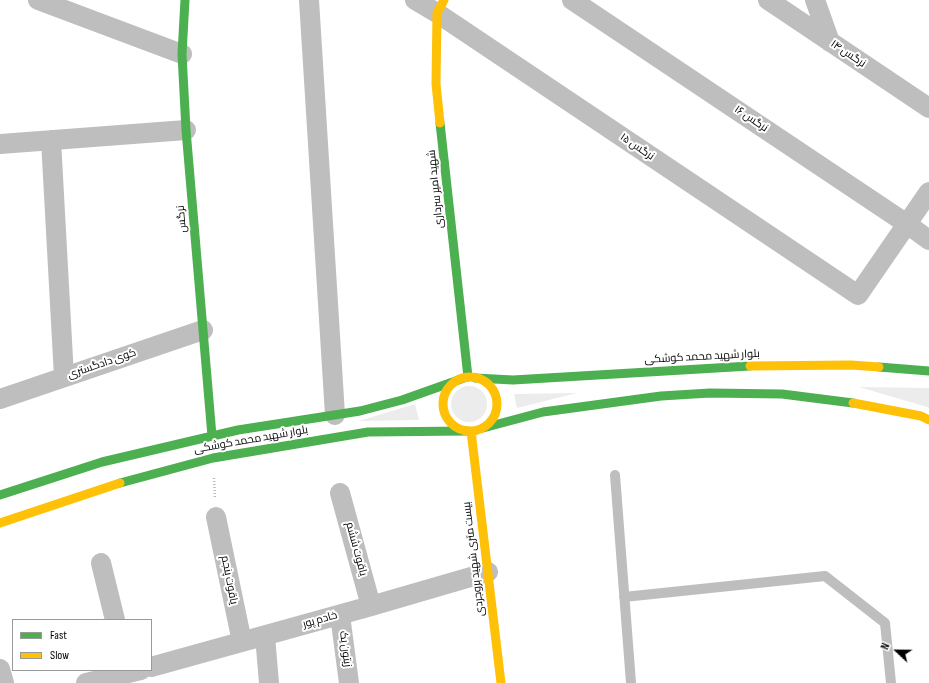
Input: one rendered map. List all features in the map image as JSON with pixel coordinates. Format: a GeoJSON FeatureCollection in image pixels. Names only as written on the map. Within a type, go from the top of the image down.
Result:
{"type":"FeatureCollection","features":[{"type":"Feature","properties":{"kind":"main road","name":"نرگس"},"geometry":{"type":"LineString","coordinates":[[185,0],[182,54],[186,130],[212,436]]}},
{"type":"Feature","properties":{"kind":"main road","name":"شهید امیر سرداری"},"geometry":{"type":"LineString","coordinates":[[441,7],[436,84],[469,378]]}},
{"type":"Feature","properties":{"kind":"main road","name":"بلوار شهید محمد کوشکی"},"geometry":{"type":"LineString","coordinates":[[0,495],[102,462],[166,446],[238,430],[360,411],[402,400],[469,378],[513,380],[744,366],[850,365],[929,371]]}},
{"type":"Feature","properties":{"kind":"main road"},"geometry":{"type":"LineString","coordinates":[[483,428],[489,424],[497,409],[497,401],[490,386],[483,381],[469,378],[456,382],[450,387],[446,394],[444,411],[447,418],[453,424],[460,429],[469,431],[483,428],[543,412],[661,396],[710,393],[782,394],[854,403],[921,416],[929,420]]}},
{"type":"Feature","properties":{"kind":"main road","name":"بلوار شهید محمد کوشکی"},"geometry":{"type":"LineString","coordinates":[[0,523],[119,483],[213,458],[368,432],[469,431]]}},
{"type":"Feature","properties":{"kind":"main road","name":"بیست متری شهید بروجردی"},"geometry":{"type":"LineString","coordinates":[[469,431],[501,683]]}},
{"type":"Feature","properties":{"kind":"street"},"geometry":{"type":"LineString","coordinates":[[309,0],[336,415]]}},
{"type":"Feature","properties":{"kind":"street","name":"نرگس ۱۵"},"geometry":{"type":"LineString","coordinates":[[415,0],[441,7],[858,295],[907,224]]}},
{"type":"Feature","properties":{"kind":"street","name":"نرگس ۱۶"},"geometry":{"type":"LineString","coordinates":[[572,0],[929,240]]}},
{"type":"Feature","properties":{"kind":"street","name":"نرگس ۱۴"},"geometry":{"type":"LineString","coordinates":[[768,0],[929,108]]}},
{"type":"Feature","properties":{"kind":"street"},"geometry":{"type":"LineString","coordinates":[[816,0],[830,42]]}},
{"type":"Feature","properties":{"kind":"street"},"geometry":{"type":"LineString","coordinates":[[44,1],[182,54]]}},
{"type":"Feature","properties":{"kind":"street"},"geometry":{"type":"LineString","coordinates":[[0,144],[186,130]]}},
{"type":"Feature","properties":{"kind":"street"},"geometry":{"type":"LineString","coordinates":[[51,140],[64,377]]}},
{"type":"Feature","properties":{"kind":"street"},"geometry":{"type":"LineString","coordinates":[[907,224],[929,192]]}},
{"type":"Feature","properties":{"kind":"street","name":"کوی دادگستری"},"geometry":{"type":"LineString","coordinates":[[0,399],[203,330]]}},
{"type":"Feature","properties":{"kind":"street","name":"یاقوت ششم"},"geometry":{"type":"LineString","coordinates":[[340,493],[371,606]]}},
{"type":"Feature","properties":{"kind":"street","name":"یاقوت پنجم"},"geometry":{"type":"LineString","coordinates":[[216,517],[242,642]]}},
{"type":"Feature","properties":{"kind":"street"},"geometry":{"type":"LineString","coordinates":[[101,563],[115,619]]}},
{"type":"Feature","properties":{"kind":"street","name":"خادم پور"},"geometry":{"type":"LineString","coordinates":[[152,667],[340,615],[488,572]]}},
{"type":"Feature","properties":{"kind":"street","name":"زیتون یک"},"geometry":{"type":"LineString","coordinates":[[340,615],[349,683]]}},
{"type":"Feature","properties":{"kind":"street"},"geometry":{"type":"LineString","coordinates":[[265,636],[269,683]]}},
{"type":"Feature","properties":{"kind":"street"},"geometry":{"type":"LineString","coordinates":[[0,668],[4,683]]}},
{"type":"Feature","properties":{"kind":"street"},"geometry":{"type":"LineString","coordinates":[[86,683],[131,674]]}},
{"type":"Feature","properties":{"kind":"lane"},"geometry":{"type":"LineString","coordinates":[[615,475],[631,683]]}},
{"type":"Feature","properties":{"kind":"lane"},"geometry":{"type":"LineString","coordinates":[[624,597],[825,576],[885,623],[892,683]]}},
{"type":"Feature","properties":{"kind":"path"},"geometry":{"type":"LineString","coordinates":[[213,458],[216,517]]}},
{"type":"Feature","properties":{"kind":"shaded area"},"geometry":{"type":"Polygon","coordinates":[[[473,386],[482,391],[486,397],[486,411],[482,417],[473,422],[465,422],[456,417],[452,411],[451,400],[456,391],[462,387],[473,386]]]}},
{"type":"Feature","properties":{"kind":"shaded area"},"geometry":{"type":"Polygon","coordinates":[[[859,387],[929,388],[929,408],[927,407],[859,387]]]}},
{"type":"Feature","properties":{"kind":"shaded area"},"geometry":{"type":"Polygon","coordinates":[[[577,393],[517,408],[514,394],[577,393]]]}},
{"type":"Feature","properties":{"kind":"shaded area"},"geometry":{"type":"Polygon","coordinates":[[[415,404],[419,420],[359,421],[415,404]]]}},
{"type":"Feature","properties":{"kind":"traffic: fast"},"geometry":{"type":"LineString","coordinates":[[185,0],[182,54],[186,130],[212,436]]}},
{"type":"Feature","properties":{"kind":"traffic: fast"},"geometry":{"type":"LineString","coordinates":[[440,123],[468,377]]}},
{"type":"Feature","properties":{"kind":"traffic: fast"},"geometry":{"type":"LineString","coordinates":[[475,378],[513,380],[750,366]]}},
{"type":"Feature","properties":{"kind":"traffic: fast"},"geometry":{"type":"LineString","coordinates":[[879,367],[929,371]]}},
{"type":"Feature","properties":{"kind":"traffic: fast"},"geometry":{"type":"LineString","coordinates":[[0,495],[102,462],[238,430],[360,411],[402,400],[464,378]]}},
{"type":"Feature","properties":{"kind":"traffic: fast"},"geometry":{"type":"LineString","coordinates":[[483,428],[543,412],[661,396],[710,393],[782,394],[853,403]]}},
{"type":"Feature","properties":{"kind":"traffic: fast"},"geometry":{"type":"LineString","coordinates":[[120,483],[213,458],[368,432],[467,431]]}},
{"type":"Feature","properties":{"kind":"traffic: slow"},"geometry":{"type":"LineString","coordinates":[[440,123],[436,84],[437,13],[444,0]]}},
{"type":"Feature","properties":{"kind":"traffic: slow"},"geometry":{"type":"LineString","coordinates":[[750,366],[851,365],[879,367]]}},
{"type":"Feature","properties":{"kind":"traffic: slow"},"geometry":{"type":"LineString","coordinates":[[470,377],[480,379],[489,385],[495,394],[497,404],[495,414],[489,423],[480,429],[470,431],[460,429],[451,423],[445,414],[443,404],[445,394],[451,385],[460,379],[470,377]]}},
{"type":"Feature","properties":{"kind":"traffic: slow"},"geometry":{"type":"LineString","coordinates":[[853,403],[921,416],[929,420]]}},
{"type":"Feature","properties":{"kind":"traffic: slow"},"geometry":{"type":"LineString","coordinates":[[471,431],[501,683]]}},
{"type":"Feature","properties":{"kind":"traffic: slow"},"geometry":{"type":"LineString","coordinates":[[0,523],[120,483]]}}]}
